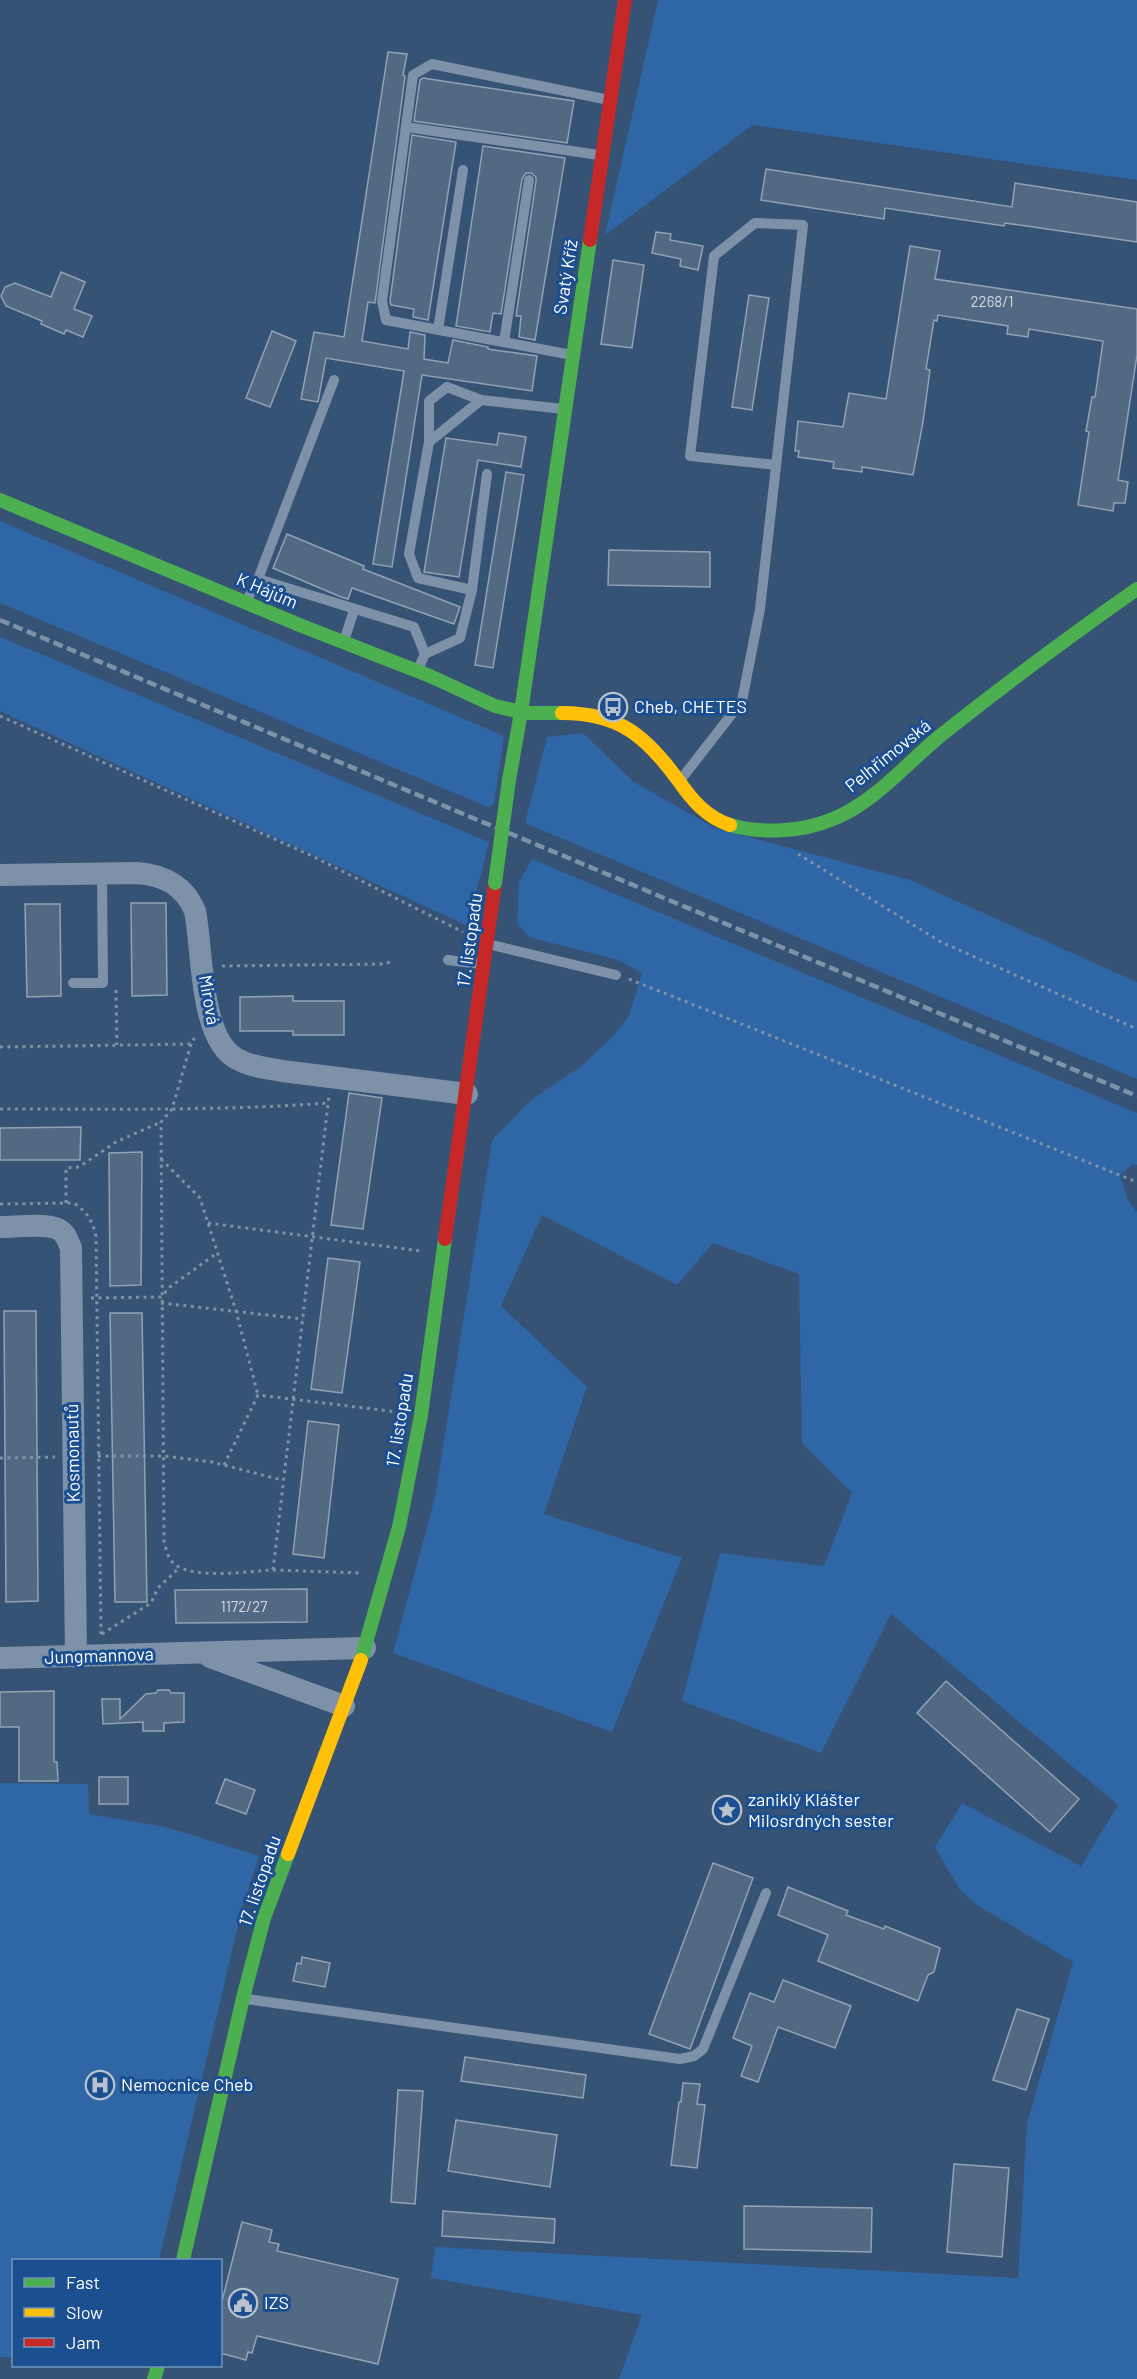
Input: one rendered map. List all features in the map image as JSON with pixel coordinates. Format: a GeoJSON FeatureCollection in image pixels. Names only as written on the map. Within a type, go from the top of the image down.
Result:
{"type":"FeatureCollection","features":[{"type":"Feature","properties":{"kind":"street","name":"Svatý Kříž"},"geometry":{"type":"LineString","coordinates":[[541,560],[626,0]]}},
{"type":"Feature","properties":{"kind":"street","name":"K Hájům"},"geometry":{"type":"LineString","coordinates":[[0,500],[343,642],[441,680],[499,708],[521,712]]}},
{"type":"Feature","properties":{"kind":"street","name":"17. listopadu"},"geometry":{"type":"LineString","coordinates":[[183,2259],[243,1998],[264,1918],[365,1648],[399,1527],[421,1415],[541,560]]}},
{"type":"Feature","properties":{"kind":"street","name":"Pelhřimovská"},"geometry":{"type":"LineString","coordinates":[[521,712],[576,712],[604,716],[636,733],[657,751],[700,807],[713,818],[758,830],[821,824],[874,794],[936,740],[1095,618],[1137,590]]}},
{"type":"Feature","properties":{"kind":"street","name":"Mírová"},"geometry":{"type":"LineString","coordinates":[[0,875],[154,874],[169,879],[190,900],[195,911],[208,1015],[217,1039],[236,1059],[253,1066],[467,1094]]}},
{"type":"Feature","properties":{"kind":"street","name":"Kosmonautů"},"geometry":{"type":"LineString","coordinates":[[0,1227],[58,1229],[67,1237],[71,1248],[76,1657]]}},
{"type":"Feature","properties":{"kind":"street","name":"Jungmannova"},"geometry":{"type":"LineString","coordinates":[[0,1658],[76,1657],[101,1645],[197,1653],[365,1648]]}},
{"type":"Feature","properties":{"kind":"street","name":"Jungmannova"},"geometry":{"type":"LineString","coordinates":[[197,1653],[344,1706]]}},
{"type":"Feature","properties":{"kind":"lane"},"geometry":{"type":"LineString","coordinates":[[572,355],[386,320],[382,302],[413,75],[432,64],[611,100]]}},
{"type":"Feature","properties":{"kind":"lane"},"geometry":{"type":"LineString","coordinates":[[406,127],[602,155]]}},
{"type":"Feature","properties":{"kind":"lane"},"geometry":{"type":"LineString","coordinates":[[438,330],[464,170]]}},
{"type":"Feature","properties":{"kind":"lane"},"geometry":{"type":"LineString","coordinates":[[504,342],[529,180]]}},
{"type":"Feature","properties":{"kind":"lane"},"geometry":{"type":"LineString","coordinates":[[680,781],[742,701],[760,609],[803,225],[755,223],[714,256],[690,456],[776,465]]}},
{"type":"Feature","properties":{"kind":"lane"},"geometry":{"type":"LineString","coordinates":[[246,601],[258,579],[334,380]]}},
{"type":"Feature","properties":{"kind":"lane"},"geometry":{"type":"LineString","coordinates":[[472,590],[418,578],[409,554],[429,442],[429,401],[447,387],[481,400],[564,409]]}},
{"type":"Feature","properties":{"kind":"lane"},"geometry":{"type":"LineString","coordinates":[[429,442],[481,400]]}},
{"type":"Feature","properties":{"kind":"lane"},"geometry":{"type":"LineString","coordinates":[[418,671],[425,654],[460,638],[472,590],[487,474]]}},
{"type":"Feature","properties":{"kind":"lane"},"geometry":{"type":"LineString","coordinates":[[258,579],[414,627],[425,654]]}},
{"type":"Feature","properties":{"kind":"lane"},"geometry":{"type":"LineString","coordinates":[[343,642],[354,610]]}},
{"type":"Feature","properties":{"kind":"lane"},"geometry":{"type":"LineString","coordinates":[[73,983],[103,983],[102,873]]}},
{"type":"Feature","properties":{"kind":"lane"},"geometry":{"type":"LineString","coordinates":[[487,944],[616,975]]}},
{"type":"Feature","properties":{"kind":"lane"},"geometry":{"type":"LineString","coordinates":[[448,960],[484,965]]}},
{"type":"Feature","properties":{"kind":"lane"},"geometry":{"type":"LineString","coordinates":[[243,1998],[680,2060],[694,2056],[704,2049],[766,1893]]}},
{"type":"Feature","properties":{"kind":"path"},"geometry":{"type":"LineString","coordinates":[[0,716],[310,855],[487,944]]}},
{"type":"Feature","properties":{"kind":"path"},"geometry":{"type":"LineString","coordinates":[[789,848],[940,942],[1137,1029]]}},
{"type":"Feature","properties":{"kind":"path"},"geometry":{"type":"LineString","coordinates":[[202,966],[383,964],[391,962]]}},
{"type":"Feature","properties":{"kind":"path"},"geometry":{"type":"LineString","coordinates":[[616,975],[1137,1182]]}},
{"type":"Feature","properties":{"kind":"path"},"geometry":{"type":"LineString","coordinates":[[66,1203],[66,1167],[79,1167],[116,1142],[161,1122],[172,1108],[191,1044],[208,1015]]}},
{"type":"Feature","properties":{"kind":"path"},"geometry":{"type":"LineString","coordinates":[[0,1047],[191,1044]]}},
{"type":"Feature","properties":{"kind":"path"},"geometry":{"type":"LineString","coordinates":[[273,1570],[332,1076]]}},
{"type":"Feature","properties":{"kind":"path"},"geometry":{"type":"LineString","coordinates":[[0,1109],[278,1106],[328,1102]]}},
{"type":"Feature","properties":{"kind":"path"},"geometry":{"type":"LineString","coordinates":[[161,1122],[164,1542],[170,1559],[179,1568],[196,1574],[273,1570],[387,1574]]}},
{"type":"Feature","properties":{"kind":"path"},"geometry":{"type":"LineString","coordinates":[[160,1159],[200,1198],[236,1311],[258,1395],[224,1466]]}},
{"type":"Feature","properties":{"kind":"path"},"geometry":{"type":"LineString","coordinates":[[0,1204],[74,1203],[92,1220],[97,1254],[101,1645]]}},
{"type":"Feature","properties":{"kind":"path"},"geometry":{"type":"LineString","coordinates":[[208,1223],[443,1254]]}},
{"type":"Feature","properties":{"kind":"path"},"geometry":{"type":"LineString","coordinates":[[71,1298],[161,1297],[170,1287],[217,1253]]}},
{"type":"Feature","properties":{"kind":"path"},"geometry":{"type":"LineString","coordinates":[[161,1303],[303,1319]]}},
{"type":"Feature","properties":{"kind":"path"},"geometry":{"type":"LineString","coordinates":[[258,1395],[421,1415]]}},
{"type":"Feature","properties":{"kind":"path"},"geometry":{"type":"LineString","coordinates":[[0,1458],[164,1456],[224,1466],[282,1480]]}},
{"type":"Feature","properties":{"kind":"path"},"geometry":{"type":"LineString","coordinates":[[101,1645],[151,1603],[158,1588],[179,1568]]}},
{"type":"Feature","properties":{"kind":"shaded area"},"geometry":{"type":"Polygon","coordinates":[[[658,0],[1137,0],[1137,180],[753,125],[605,235],[658,0]]]}},
{"type":"Feature","properties":{"kind":"shaded area"},"geometry":{"type":"Polygon","coordinates":[[[0,521],[504,736],[494,804],[488,807],[0,603],[0,521]]]}},
{"type":"Feature","properties":{"kind":"shaded area"},"geometry":{"type":"Polygon","coordinates":[[[0,637],[489,842],[468,926],[0,711],[0,637]]]}},
{"type":"Feature","properties":{"kind":"shaded area"},"geometry":{"type":"Polygon","coordinates":[[[583,733],[634,782],[715,828],[910,880],[1137,982],[1137,1079],[525,823],[547,737],[583,733]]]}},
{"type":"Feature","properties":{"kind":"shaded area"},"geometry":{"type":"Polygon","coordinates":[[[532,859],[1137,1113],[1137,1165],[1133,1164],[1120,1175],[1128,1200],[1137,1212],[1137,2379],[619,2379],[642,2315],[431,2278],[435,2247],[1018,2278],[1027,2123],[1073,1962],[977,1905],[960,1890],[935,1847],[962,1803],[1081,1866],[1118,1805],[891,1614],[821,1753],[682,1701],[720,1553],[824,1566],[852,1493],[802,1443],[799,1274],[713,1243],[677,1285],[542,1215],[501,1306],[587,1387],[544,1514],[682,1558],[612,1732],[393,1653],[435,1497],[492,1140],[531,1100],[583,1065],[614,1035],[629,1016],[642,973],[618,960],[529,937],[517,923],[519,882],[532,859]]]}},
{"type":"Feature","properties":{"kind":"shaded area","name":"Nemocnice Cheb"},"geometry":{"type":"Polygon","coordinates":[[[0,1783],[88,1784],[89,1814],[166,1827],[259,1856],[242,1909],[159,2259],[12,2259],[12,2357],[0,2357],[0,1783]]]}},
{"type":"Feature","properties":{"kind":"building"},"geometry":{"type":"Polygon","coordinates":[[[388,52],[407,54],[375,303],[368,302],[362,341],[408,349],[410,332],[425,335],[424,359],[448,363],[453,340],[488,347],[488,349],[537,356],[532,391],[422,375],[392,567],[373,564],[404,371],[326,358],[318,402],[301,399],[314,332],[344,337],[388,52]]]}},
{"type":"Feature","properties":{"kind":"building"},"geometry":{"type":"Polygon","coordinates":[[[423,78],[574,101],[567,143],[414,121],[420,80],[423,78]]]}},
{"type":"Feature","properties":{"kind":"building"},"geometry":{"type":"Polygon","coordinates":[[[412,135],[456,142],[428,320],[413,317],[414,309],[391,305],[390,301],[412,135]]]}},
{"type":"Feature","properties":{"kind":"building"},"geometry":{"type":"Polygon","coordinates":[[[483,146],[565,158],[535,340],[519,337],[521,316],[516,316],[536,181],[536,177],[531,173],[526,173],[522,179],[501,314],[493,313],[490,332],[456,326],[483,146]]]}},
{"type":"Feature","properties":{"kind":"building"},"geometry":{"type":"Polygon","coordinates":[[[766,169],[1012,207],[1015,183],[1137,202],[1137,242],[1005,223],[1004,226],[885,208],[884,219],[761,200],[766,169]]]}},
{"type":"Feature","properties":{"kind":"building"},"geometry":{"type":"Polygon","coordinates":[[[656,232],[671,234],[670,240],[703,246],[698,270],[680,266],[681,259],[652,253],[656,232]]]}},
{"type":"Feature","properties":{"kind":"building"},"geometry":{"type":"Polygon","coordinates":[[[910,246],[940,251],[935,279],[1137,309],[1137,355],[1118,480],[1128,482],[1125,503],[1114,503],[1113,511],[1078,505],[1089,432],[1086,431],[1092,397],[1095,397],[1103,341],[1029,329],[1028,337],[1007,334],[1008,326],[938,315],[937,321],[934,320],[926,369],[930,370],[913,475],[862,467],[862,472],[833,468],[834,462],[798,457],[799,451],[795,451],[798,421],[843,427],[849,393],[886,399],[910,246]]]}},
{"type":"Feature","properties":{"kind":"building"},"geometry":{"type":"Polygon","coordinates":[[[613,260],[644,265],[632,348],[601,344],[613,260]]]}},
{"type":"Feature","properties":{"kind":"building"},"geometry":{"type":"Polygon","coordinates":[[[61,272],[85,282],[74,309],[92,316],[83,337],[66,330],[64,334],[41,324],[42,321],[6,306],[1,296],[5,287],[15,283],[51,297],[61,272]]]}},
{"type":"Feature","properties":{"kind":"building"},"geometry":{"type":"Polygon","coordinates":[[[749,295],[769,298],[752,410],[732,407],[749,295]]]}},
{"type":"Feature","properties":{"kind":"building"},"geometry":{"type":"Polygon","coordinates":[[[272,331],[296,341],[270,407],[246,398],[272,331]]]}},
{"type":"Feature","properties":{"kind":"building"},"geometry":{"type":"Polygon","coordinates":[[[499,433],[526,437],[521,467],[478,460],[459,577],[424,572],[446,438],[497,445],[499,433]]]}},
{"type":"Feature","properties":{"kind":"building"},"geometry":{"type":"Polygon","coordinates":[[[506,472],[524,475],[493,668],[475,665],[506,472]]]}},
{"type":"Feature","properties":{"kind":"building"},"geometry":{"type":"Polygon","coordinates":[[[287,534],[364,566],[363,569],[460,607],[454,624],[352,588],[348,599],[341,597],[273,568],[287,534]]]}},
{"type":"Feature","properties":{"kind":"building"},"geometry":{"type":"Polygon","coordinates":[[[609,550],[710,552],[710,587],[608,585],[609,550]]]}},
{"type":"Feature","properties":{"kind":"building"},"geometry":{"type":"Polygon","coordinates":[[[131,903],[166,903],[167,995],[132,996],[131,903]]]}},
{"type":"Feature","properties":{"kind":"building"},"geometry":{"type":"Polygon","coordinates":[[[25,904],[60,904],[61,996],[27,997],[25,904]]]}},
{"type":"Feature","properties":{"kind":"building"},"geometry":{"type":"Polygon","coordinates":[[[293,996],[293,1001],[344,1001],[344,1035],[293,1035],[293,1031],[240,1031],[240,997],[293,996]]]}},
{"type":"Feature","properties":{"kind":"building"},"geometry":{"type":"Polygon","coordinates":[[[349,1093],[382,1098],[363,1229],[331,1225],[349,1093]]]}},
{"type":"Feature","properties":{"kind":"building"},"geometry":{"type":"Polygon","coordinates":[[[81,1127],[80,1160],[0,1160],[0,1128],[81,1127]]]}},
{"type":"Feature","properties":{"kind":"building"},"geometry":{"type":"Polygon","coordinates":[[[142,1152],[141,1285],[110,1286],[109,1153],[142,1152]]]}},
{"type":"Feature","properties":{"kind":"building"},"geometry":{"type":"Polygon","coordinates":[[[328,1258],[360,1262],[342,1393],[311,1389],[328,1258]]]}},
{"type":"Feature","properties":{"kind":"building"},"geometry":{"type":"Polygon","coordinates":[[[4,1311],[36,1311],[38,1601],[6,1602],[4,1311]]]}},
{"type":"Feature","properties":{"kind":"building"},"geometry":{"type":"Polygon","coordinates":[[[110,1313],[142,1313],[147,1602],[115,1602],[110,1313]]]}},
{"type":"Feature","properties":{"kind":"building"},"geometry":{"type":"Polygon","coordinates":[[[308,1421],[339,1425],[324,1558],[293,1554],[308,1421]]]}},
{"type":"Feature","properties":{"kind":"building"},"geometry":{"type":"Polygon","coordinates":[[[307,1589],[307,1622],[176,1623],[175,1590],[307,1589]]]}},
{"type":"Feature","properties":{"kind":"building"},"geometry":{"type":"Polygon","coordinates":[[[946,1681],[1079,1799],[1050,1832],[917,1713],[946,1681]]]}},
{"type":"Feature","properties":{"kind":"building"},"geometry":{"type":"Polygon","coordinates":[[[158,1690],[184,1693],[184,1722],[164,1723],[164,1731],[143,1731],[143,1722],[103,1724],[102,1699],[120,1699],[120,1719],[146,1694],[156,1693],[158,1690]]]}},
{"type":"Feature","properties":{"kind":"building"},"geometry":{"type":"Polygon","coordinates":[[[54,1691],[54,1762],[57,1762],[58,1781],[19,1781],[19,1727],[0,1727],[0,1692],[54,1691]]]}},
{"type":"Feature","properties":{"kind":"building"},"geometry":{"type":"Polygon","coordinates":[[[99,1777],[128,1777],[128,1804],[99,1804],[99,1777]]]}},
{"type":"Feature","properties":{"kind":"building"},"geometry":{"type":"Polygon","coordinates":[[[225,1779],[255,1790],[246,1814],[216,1803],[225,1779]]]}},
{"type":"Feature","properties":{"kind":"building"},"geometry":{"type":"Polygon","coordinates":[[[713,1863],[753,1878],[690,2049],[649,2034],[713,1863]]]}},
{"type":"Feature","properties":{"kind":"building"},"geometry":{"type":"Polygon","coordinates":[[[788,1887],[848,1911],[846,1915],[884,1929],[885,1926],[940,1948],[934,1972],[928,1975],[918,2001],[818,1961],[828,1935],[778,1915],[788,1887]]]}},
{"type":"Feature","properties":{"kind":"building"},"geometry":{"type":"Polygon","coordinates":[[[302,1957],[330,1963],[325,1987],[293,1981],[297,1963],[301,1964],[302,1957]]]}},
{"type":"Feature","properties":{"kind":"building"},"geometry":{"type":"Polygon","coordinates":[[[783,1980],[851,2006],[835,2048],[778,2027],[758,2082],[741,2076],[752,2046],[733,2038],[750,1993],[774,2002],[783,1980]]]}},
{"type":"Feature","properties":{"kind":"building"},"geometry":{"type":"Polygon","coordinates":[[[1017,2009],[1049,2019],[1026,2090],[993,2080],[1017,2009]]]}},
{"type":"Feature","properties":{"kind":"building"},"geometry":{"type":"Polygon","coordinates":[[[465,2057],[586,2075],[583,2098],[461,2081],[465,2057]]]}},
{"type":"Feature","properties":{"kind":"building"},"geometry":{"type":"Polygon","coordinates":[[[683,2083],[700,2084],[697,2104],[705,2105],[697,2168],[671,2165],[683,2083]]]}},
{"type":"Feature","properties":{"kind":"building"},"geometry":{"type":"Polygon","coordinates":[[[398,2090],[423,2091],[415,2204],[391,2202],[398,2090]]]}},
{"type":"Feature","properties":{"kind":"building"},"geometry":{"type":"Polygon","coordinates":[[[456,2120],[557,2135],[550,2187],[448,2171],[456,2120]]]}},
{"type":"Feature","properties":{"kind":"building"},"geometry":{"type":"Polygon","coordinates":[[[954,2164],[1009,2168],[1002,2257],[947,2252],[954,2164]]]}},
{"type":"Feature","properties":{"kind":"building"},"geometry":{"type":"Polygon","coordinates":[[[744,2206],[872,2208],[871,2252],[744,2249],[744,2206]]]}},
{"type":"Feature","properties":{"kind":"building"},"geometry":{"type":"Polygon","coordinates":[[[443,2211],[555,2219],[554,2243],[442,2236],[443,2211]]]}},
{"type":"Feature","properties":{"kind":"building"},"geometry":{"type":"Polygon","coordinates":[[[242,2222],[272,2230],[269,2242],[279,2244],[277,2251],[398,2279],[378,2364],[257,2336],[252,2353],[248,2352],[246,2360],[222,2354],[222,2301],[242,2222]]]}},
{"type":"Feature","properties":{"kind":"railway"},"geometry":{"type":"LineString","coordinates":[[0,620],[1137,1096]]}},
{"type":"Feature","properties":{"kind":"traffic: fast"},"geometry":{"type":"LineString","coordinates":[[509,780],[590,240]]}},
{"type":"Feature","properties":{"kind":"traffic: fast"},"geometry":{"type":"LineString","coordinates":[[0,500],[302,626],[430,676],[495,706],[525,713],[562,713]]}},
{"type":"Feature","properties":{"kind":"traffic: fast"},"geometry":{"type":"LineString","coordinates":[[730,825],[755,830],[795,829],[821,823],[848,812],[890,782],[940,736],[988,698],[1137,589]]}},
{"type":"Feature","properties":{"kind":"traffic: fast"},"geometry":{"type":"LineString","coordinates":[[495,883],[509,780]]}},
{"type":"Feature","properties":{"kind":"traffic: fast"},"geometry":{"type":"LineString","coordinates":[[361,1660],[399,1527],[421,1415],[445,1239]]}},
{"type":"Feature","properties":{"kind":"traffic: fast"},"geometry":{"type":"LineString","coordinates":[[183,2259],[243,1998],[264,1918],[288,1854]]}},
{"type":"Feature","properties":{"kind":"traffic: fast"},"geometry":{"type":"LineString","coordinates":[[154,2379],[158,2367]]}},
{"type":"Feature","properties":{"kind":"traffic: slow"},"geometry":{"type":"LineString","coordinates":[[562,713],[600,717],[629,730],[642,739],[666,764],[700,807],[721,822],[730,825]]}},
{"type":"Feature","properties":{"kind":"traffic: slow"},"geometry":{"type":"LineString","coordinates":[[288,1854],[361,1660]]}},
{"type":"Feature","properties":{"kind":"traffic: jam"},"geometry":{"type":"LineString","coordinates":[[590,240],[625,0]]}},
{"type":"Feature","properties":{"kind":"traffic: jam"},"geometry":{"type":"LineString","coordinates":[[445,1239],[495,883]]}},
{"type":"Feature","properties":{"kind":"place","name":"Cheb, CHETES"},"geometry":{"type":"Point","coordinates":[613,707]}},
{"type":"Feature","properties":{"kind":"place","name":"zaniklý Klášter Milosrdných sester"},"geometry":{"type":"Point","coordinates":[727,1810]}},
{"type":"Feature","properties":{"kind":"place","name":"Nemocnice Cheb"},"geometry":{"type":"Point","coordinates":[100,2085]}},
{"type":"Feature","properties":{"kind":"place","name":"IZS"},"geometry":{"type":"Point","coordinates":[243,2303]}}]}
